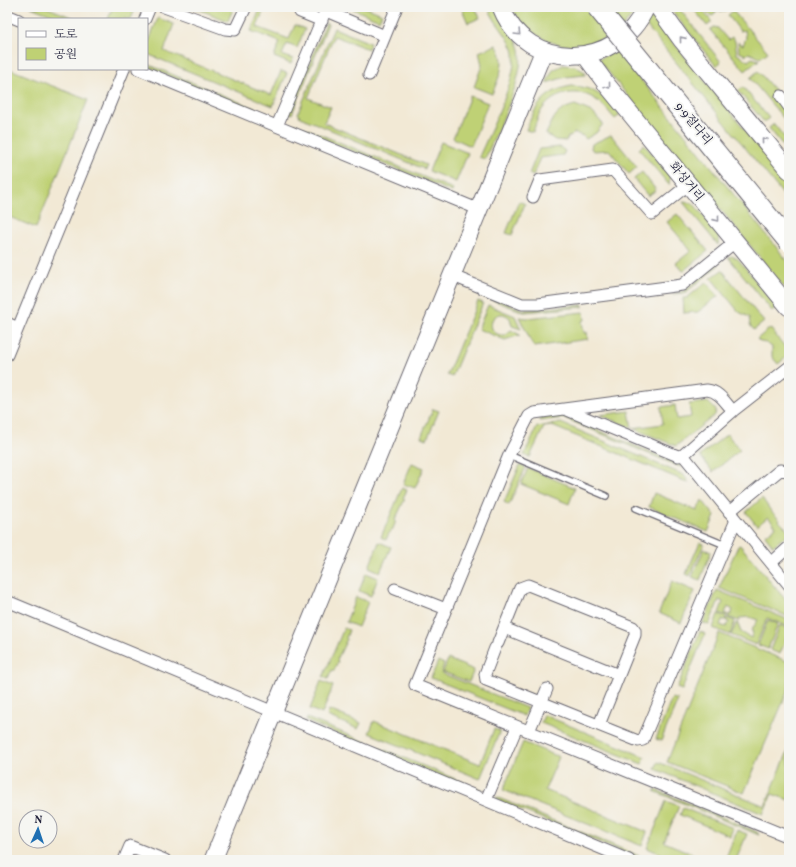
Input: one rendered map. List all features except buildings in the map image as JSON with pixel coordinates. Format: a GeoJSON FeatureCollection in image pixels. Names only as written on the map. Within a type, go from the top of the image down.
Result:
{"type":"FeatureCollection","features":[{"type":"Feature","properties":{"kind":"highway","name":"9·9절다리"},"geometry":{"type":"LineString","coordinates":[[597,7],[789,242]]}},
{"type":"Feature","properties":{"kind":"highway","name":"9·9절다리"},"geometry":{"type":"LineString","coordinates":[[612,7],[789,224]]}},
{"type":"Feature","properties":{"kind":"main road"},"geometry":{"type":"LineString","coordinates":[[501,7],[505,18],[522,38],[544,50],[558,54],[585,55],[610,47],[621,40],[640,20],[646,7]]}},
{"type":"Feature","properties":{"kind":"main road"},"geometry":{"type":"LineString","coordinates":[[658,7],[681,39],[789,170]]}},
{"type":"Feature","properties":{"kind":"main road"},"geometry":{"type":"LineString","coordinates":[[214,860],[544,50]]}},
{"type":"Feature","properties":{"kind":"main road","name":"화성거리"},"geometry":{"type":"LineString","coordinates":[[585,55],[789,307]]}},
{"type":"Feature","properties":{"kind":"street"},"geometry":{"type":"LineString","coordinates":[[145,18],[150,7]]}},
{"type":"Feature","properties":{"kind":"street"},"geometry":{"type":"LineString","coordinates":[[164,7],[225,29],[235,30],[246,7]]}},
{"type":"Feature","properties":{"kind":"street"},"geometry":{"type":"LineString","coordinates":[[369,75],[396,9]]}},
{"type":"Feature","properties":{"kind":"street"},"geometry":{"type":"LineString","coordinates":[[300,12],[325,13],[385,36]]}},
{"type":"Feature","properties":{"kind":"street"},"geometry":{"type":"LineString","coordinates":[[278,126],[325,13]]}},
{"type":"Feature","properties":{"kind":"street"},"geometry":{"type":"LineString","coordinates":[[7,15],[18,20]]}},
{"type":"Feature","properties":{"kind":"street"},"geometry":{"type":"LineString","coordinates":[[7,355],[124,70]]}},
{"type":"Feature","properties":{"kind":"street"},"geometry":{"type":"LineString","coordinates":[[140,70],[480,210]]}},
{"type":"Feature","properties":{"kind":"street"},"geometry":{"type":"LineString","coordinates":[[781,96],[789,107]]}},
{"type":"Feature","properties":{"kind":"street"},"geometry":{"type":"LineString","coordinates":[[533,197],[540,180],[613,170],[652,214],[689,184]]}},
{"type":"Feature","properties":{"kind":"street"},"geometry":{"type":"LineString","coordinates":[[453,276],[522,304],[538,304],[682,285],[735,242]]}},
{"type":"Feature","properties":{"kind":"street"},"geometry":{"type":"LineString","coordinates":[[7,323],[18,328]]}},
{"type":"Feature","properties":{"kind":"street"},"geometry":{"type":"LineString","coordinates":[[566,410],[672,455],[682,455],[733,411],[789,367]]}},
{"type":"Feature","properties":{"kind":"street"},"geometry":{"type":"LineString","coordinates":[[733,411],[718,394],[713,390],[707,390],[529,416],[509,455],[415,685],[789,838]]}},
{"type":"Feature","properties":{"kind":"street"},"geometry":{"type":"LineString","coordinates":[[682,455],[789,585]]}},
{"type":"Feature","properties":{"kind":"street"},"geometry":{"type":"LineString","coordinates":[[599,725],[635,635],[635,630],[633,627],[528,585],[520,588],[485,674],[486,680],[638,741],[645,738],[725,545],[732,516],[780,470],[789,471]]}},
{"type":"Feature","properties":{"kind":"street"},"geometry":{"type":"LineString","coordinates":[[771,563],[789,547]]}},
{"type":"Feature","properties":{"kind":"street"},"geometry":{"type":"LineString","coordinates":[[395,589],[446,609]]}},
{"type":"Feature","properties":{"kind":"street"},"geometry":{"type":"LineString","coordinates":[[7,601],[627,860]]}},
{"type":"Feature","properties":{"kind":"street"},"geometry":{"type":"LineString","coordinates":[[504,628],[619,675]]}},
{"type":"Feature","properties":{"kind":"street"},"geometry":{"type":"LineString","coordinates":[[529,731],[547,688]]}},
{"type":"Feature","properties":{"kind":"street"},"geometry":{"type":"LineString","coordinates":[[486,800],[517,727]]}},
{"type":"Feature","properties":{"kind":"street"},"geometry":{"type":"LineString","coordinates":[[124,860],[130,846],[165,860]]}},
{"type":"Feature","properties":{"kind":"lane"},"geometry":{"type":"LineString","coordinates":[[509,455],[606,496]]}},
{"type":"Feature","properties":{"kind":"lane"},"geometry":{"type":"LineString","coordinates":[[636,508],[725,545]]}},
{"type":"Feature","properties":{"kind":"green space"},"geometry":{"type":"Polygon","coordinates":[[[31,7],[46,7],[74,18],[58,18],[31,7]]]}},
{"type":"Feature","properties":{"kind":"green space"},"geometry":{"type":"Polygon","coordinates":[[[113,7],[134,7],[135,9],[131,18],[108,18],[113,7]]]}},
{"type":"Feature","properties":{"kind":"green space"},"geometry":{"type":"Polygon","coordinates":[[[193,7],[234,7],[228,21],[193,7]]]}},
{"type":"Feature","properties":{"kind":"green space"},"geometry":{"type":"Polygon","coordinates":[[[261,7],[265,7],[257,27],[289,39],[295,25],[305,29],[297,48],[287,44],[282,55],[293,59],[291,64],[274,57],[280,42],[251,31],[261,7]]]}},
{"type":"Feature","properties":{"kind":"green space"},"geometry":{"type":"Polygon","coordinates":[[[348,7],[365,7],[382,14],[379,20],[348,7]]]}},
{"type":"Feature","properties":{"kind":"green space"},"geometry":{"type":"Polygon","coordinates":[[[461,7],[475,7],[480,18],[468,23],[461,7]]]}},
{"type":"Feature","properties":{"kind":"green space"},"geometry":{"type":"Polygon","coordinates":[[[488,7],[495,7],[512,33],[520,49],[521,60],[519,74],[509,104],[485,159],[479,157],[503,103],[512,72],[514,59],[513,49],[488,7]]]}},
{"type":"Feature","properties":{"kind":"green space"},"geometry":{"type":"Polygon","coordinates":[[[511,7],[638,7],[625,24],[609,36],[592,44],[574,46],[556,44],[539,36],[524,24],[511,7]]]}},
{"type":"Feature","properties":{"kind":"green space"},"geometry":{"type":"Polygon","coordinates":[[[670,7],[678,7],[721,62],[716,66],[670,7]]]}},
{"type":"Feature","properties":{"kind":"green space"},"geometry":{"type":"Polygon","coordinates":[[[692,7],[704,7],[705,14],[711,20],[711,23],[707,26],[692,7]]]}},
{"type":"Feature","properties":{"kind":"green space"},"geometry":{"type":"Polygon","coordinates":[[[706,7],[730,7],[725,12],[717,10],[713,16],[708,14],[706,7]]]}},
{"type":"Feature","properties":{"kind":"green space"},"geometry":{"type":"Polygon","coordinates":[[[733,11],[768,52],[760,58],[749,53],[746,55],[739,52],[738,42],[743,45],[746,38],[745,30],[740,31],[728,15],[733,11]]]}},
{"type":"Feature","properties":{"kind":"green space"},"geometry":{"type":"Polygon","coordinates":[[[158,18],[174,24],[164,51],[271,95],[281,71],[287,73],[273,106],[148,54],[148,43],[158,18]]]}},
{"type":"Feature","properties":{"kind":"green space"},"geometry":{"type":"Polygon","coordinates":[[[649,18],[654,19],[789,183],[789,202],[645,24],[649,18]]]}},
{"type":"Feature","properties":{"kind":"green space"},"geometry":{"type":"Polygon","coordinates":[[[326,23],[328,24],[292,114],[289,113],[326,23]]]}},
{"type":"Feature","properties":{"kind":"green space"},"geometry":{"type":"Polygon","coordinates":[[[714,27],[718,28],[728,40],[732,37],[735,41],[737,54],[748,61],[752,58],[759,60],[745,71],[710,30],[714,27]]]}},
{"type":"Feature","properties":{"kind":"green space"},"geometry":{"type":"Polygon","coordinates":[[[334,28],[370,43],[368,49],[334,36],[308,98],[331,107],[324,123],[426,165],[424,169],[300,117],[298,113],[334,28]]]}},
{"type":"Feature","properties":{"kind":"green space"},"geometry":{"type":"Polygon","coordinates":[[[496,45],[500,51],[502,63],[500,75],[492,94],[474,87],[482,65],[479,52],[496,45]]]}},
{"type":"Feature","properties":{"kind":"green space"},"geometry":{"type":"Polygon","coordinates":[[[617,50],[789,263],[789,293],[601,63],[599,59],[617,50]]]}},
{"type":"Feature","properties":{"kind":"green space"},"geometry":{"type":"Polygon","coordinates":[[[148,64],[271,115],[270,117],[148,67],[148,64]]]}},
{"type":"Feature","properties":{"kind":"green space"},"geometry":{"type":"Polygon","coordinates":[[[563,65],[575,66],[585,72],[585,75],[566,77],[546,83],[553,70],[563,65]]]}},
{"type":"Feature","properties":{"kind":"green space"},"geometry":{"type":"Polygon","coordinates":[[[7,68],[88,100],[36,228],[7,216],[7,68]]]}},
{"type":"Feature","properties":{"kind":"green space"},"geometry":{"type":"Polygon","coordinates":[[[758,71],[777,93],[773,97],[789,116],[789,125],[750,78],[758,71]]]}},
{"type":"Feature","properties":{"kind":"green space"},"geometry":{"type":"Polygon","coordinates":[[[572,86],[594,91],[599,94],[610,103],[620,115],[615,119],[604,106],[594,98],[586,95],[579,93],[564,94],[556,97],[544,107],[537,119],[533,132],[526,130],[533,114],[542,100],[555,91],[572,86]]]}},
{"type":"Feature","properties":{"kind":"green space"},"geometry":{"type":"Polygon","coordinates":[[[743,87],[769,118],[764,122],[738,91],[743,87]]]}},
{"type":"Feature","properties":{"kind":"green space"},"geometry":{"type":"Polygon","coordinates":[[[470,96],[488,103],[471,146],[453,138],[470,96]]]}},
{"type":"Feature","properties":{"kind":"green space"},"geometry":{"type":"Polygon","coordinates":[[[575,105],[592,112],[603,124],[596,133],[586,139],[575,133],[568,137],[566,141],[555,140],[546,134],[556,115],[564,109],[575,105]]]}},
{"type":"Feature","properties":{"kind":"green space"},"geometry":{"type":"Polygon","coordinates":[[[295,124],[453,189],[452,192],[294,127],[295,124]]]}},
{"type":"Feature","properties":{"kind":"green space"},"geometry":{"type":"Polygon","coordinates":[[[774,124],[789,143],[789,153],[769,128],[774,124]]]}},
{"type":"Feature","properties":{"kind":"green space"},"geometry":{"type":"Polygon","coordinates":[[[611,135],[637,167],[629,174],[609,150],[593,151],[591,148],[592,144],[611,135]]]}},
{"type":"Feature","properties":{"kind":"green space"},"geometry":{"type":"Polygon","coordinates":[[[441,142],[468,153],[456,182],[429,171],[441,142]]]}},
{"type":"Feature","properties":{"kind":"green space"},"geometry":{"type":"Polygon","coordinates":[[[644,144],[670,176],[669,185],[639,149],[644,144]]]}},
{"type":"Feature","properties":{"kind":"green space"},"geometry":{"type":"Polygon","coordinates":[[[560,147],[565,151],[563,155],[540,158],[533,176],[529,174],[539,149],[560,147]]]}},
{"type":"Feature","properties":{"kind":"green space"},"geometry":{"type":"Polygon","coordinates":[[[642,172],[656,190],[648,196],[634,179],[642,172]]]}},
{"type":"Feature","properties":{"kind":"green space"},"geometry":{"type":"Polygon","coordinates":[[[519,201],[525,204],[512,235],[506,233],[519,201]]]}},
{"type":"Feature","properties":{"kind":"green space"},"geometry":{"type":"Polygon","coordinates":[[[683,202],[693,203],[719,235],[718,245],[683,202]]]}},
{"type":"Feature","properties":{"kind":"green space"},"geometry":{"type":"Polygon","coordinates":[[[677,214],[708,251],[683,271],[676,263],[691,251],[667,222],[677,214]]]}},
{"type":"Feature","properties":{"kind":"green space"},"geometry":{"type":"Polygon","coordinates":[[[732,256],[738,259],[777,307],[772,311],[728,257],[732,256]]]}},
{"type":"Feature","properties":{"kind":"green space"},"geometry":{"type":"Polygon","coordinates":[[[717,264],[719,265],[685,293],[672,294],[684,291],[717,264]]]}},
{"type":"Feature","properties":{"kind":"green space"},"geometry":{"type":"Polygon","coordinates":[[[722,270],[764,322],[754,330],[750,325],[749,317],[739,312],[711,278],[722,270]]]}},
{"type":"Feature","properties":{"kind":"green space"},"geometry":{"type":"Polygon","coordinates":[[[706,282],[718,296],[698,312],[684,313],[683,298],[687,298],[706,282]]]}},
{"type":"Feature","properties":{"kind":"green space"},"geometry":{"type":"Polygon","coordinates":[[[481,293],[524,310],[583,305],[583,307],[524,312],[480,295],[481,293]]]}},
{"type":"Feature","properties":{"kind":"green space"},"geometry":{"type":"Polygon","coordinates":[[[478,301],[483,303],[452,377],[447,375],[478,301]]]}},
{"type":"Feature","properties":{"kind":"green space"},"geometry":{"type":"Polygon","coordinates":[[[488,305],[515,316],[521,329],[512,326],[510,318],[500,314],[492,320],[491,323],[492,329],[496,333],[505,335],[511,330],[520,335],[505,340],[478,329],[488,305]]]}},
{"type":"Feature","properties":{"kind":"green space"},"geometry":{"type":"Polygon","coordinates":[[[584,312],[585,320],[582,321],[584,333],[587,332],[588,339],[534,347],[519,317],[527,318],[584,312]]]}},
{"type":"Feature","properties":{"kind":"green space"},"geometry":{"type":"Polygon","coordinates":[[[770,328],[789,352],[789,355],[778,364],[772,357],[772,347],[766,343],[760,342],[757,339],[770,328]]]}},
{"type":"Feature","properties":{"kind":"green space"},"geometry":{"type":"Polygon","coordinates":[[[708,402],[716,410],[715,415],[676,446],[600,415],[629,411],[632,428],[663,424],[661,407],[675,405],[677,419],[691,417],[689,404],[708,402]]]}},
{"type":"Feature","properties":{"kind":"green space"},"geometry":{"type":"Polygon","coordinates":[[[433,409],[439,411],[427,439],[421,437],[433,409]]]}},
{"type":"Feature","properties":{"kind":"green space"},"geometry":{"type":"Polygon","coordinates":[[[556,415],[564,416],[681,465],[680,467],[564,418],[539,421],[541,418],[556,415]]]}},
{"type":"Feature","properties":{"kind":"green space"},"geometry":{"type":"Polygon","coordinates":[[[561,423],[684,475],[689,483],[552,426],[544,427],[530,457],[524,455],[537,427],[561,423]]]}},
{"type":"Feature","properties":{"kind":"green space"},"geometry":{"type":"Polygon","coordinates":[[[727,434],[740,450],[713,472],[700,456],[727,434]]]}},
{"type":"Feature","properties":{"kind":"green space"},"geometry":{"type":"Polygon","coordinates":[[[412,463],[424,468],[415,488],[403,484],[412,463]]]}},
{"type":"Feature","properties":{"kind":"green space"},"geometry":{"type":"Polygon","coordinates":[[[520,465],[526,467],[509,505],[504,502],[520,465]]]}},
{"type":"Feature","properties":{"kind":"green space"},"geometry":{"type":"Polygon","coordinates":[[[528,468],[575,488],[569,504],[521,484],[528,468]]]}},
{"type":"Feature","properties":{"kind":"green space"},"geometry":{"type":"Polygon","coordinates":[[[402,488],[407,490],[403,498],[405,499],[395,520],[396,521],[392,531],[390,531],[386,540],[381,537],[402,488]]]}},
{"type":"Feature","properties":{"kind":"green space"},"geometry":{"type":"Polygon","coordinates":[[[654,493],[697,511],[702,500],[715,516],[708,532],[649,507],[654,493]]]}},
{"type":"Feature","properties":{"kind":"green space"},"geometry":{"type":"Polygon","coordinates":[[[762,498],[771,511],[780,520],[779,521],[789,531],[789,533],[773,546],[765,535],[776,527],[768,517],[757,526],[746,512],[762,498]]]}},
{"type":"Feature","properties":{"kind":"green space"},"geometry":{"type":"Polygon","coordinates":[[[379,542],[391,547],[380,572],[369,567],[379,542]]]}},
{"type":"Feature","properties":{"kind":"green space"},"geometry":{"type":"Polygon","coordinates":[[[700,542],[704,544],[690,576],[686,574],[700,542]]]}},
{"type":"Feature","properties":{"kind":"green space"},"geometry":{"type":"Polygon","coordinates":[[[740,545],[789,604],[789,617],[719,588],[738,546],[740,545]]]}},
{"type":"Feature","properties":{"kind":"green space"},"geometry":{"type":"Polygon","coordinates":[[[704,549],[711,552],[700,580],[692,577],[704,549]]]}},
{"type":"Feature","properties":{"kind":"green space"},"geometry":{"type":"Polygon","coordinates":[[[366,573],[378,578],[371,596],[359,591],[366,573]]]}},
{"type":"Feature","properties":{"kind":"green space"},"geometry":{"type":"Polygon","coordinates":[[[672,581],[695,591],[681,623],[659,613],[672,581]]]}},
{"type":"Feature","properties":{"kind":"green space"},"geometry":{"type":"Polygon","coordinates":[[[717,590],[789,620],[789,627],[767,618],[756,645],[731,635],[737,622],[741,632],[751,638],[753,632],[751,631],[758,620],[749,617],[740,618],[739,621],[728,617],[729,614],[731,615],[733,610],[728,607],[725,613],[727,616],[719,613],[723,602],[719,600],[709,625],[703,623],[717,590]]]}},
{"type":"Feature","properties":{"kind":"green space"},"geometry":{"type":"Polygon","coordinates":[[[356,597],[368,602],[358,627],[346,622],[356,597]]]}},
{"type":"Feature","properties":{"kind":"green space"},"geometry":{"type":"Polygon","coordinates":[[[718,614],[726,617],[725,620],[722,620],[720,625],[726,627],[729,622],[726,621],[727,618],[735,621],[730,635],[713,628],[718,614]]]}},
{"type":"Feature","properties":{"kind":"green space"},"geometry":{"type":"Polygon","coordinates":[[[768,620],[778,624],[768,649],[758,645],[768,620]]]}},
{"type":"Feature","properties":{"kind":"green space"},"geometry":{"type":"Polygon","coordinates":[[[780,625],[789,629],[789,631],[780,654],[770,650],[780,625]]]}},
{"type":"Feature","properties":{"kind":"green space"},"geometry":{"type":"Polygon","coordinates":[[[344,628],[349,630],[347,639],[337,660],[338,661],[334,671],[332,670],[328,679],[323,677],[344,628]]]}},
{"type":"Feature","properties":{"kind":"green space"},"geometry":{"type":"Polygon","coordinates":[[[700,631],[705,634],[682,690],[677,688],[700,631]]]}},
{"type":"Feature","properties":{"kind":"green space"},"geometry":{"type":"Polygon","coordinates":[[[719,633],[789,662],[789,688],[744,793],[667,762],[719,633]]]}},
{"type":"Feature","properties":{"kind":"green space"},"geometry":{"type":"Polygon","coordinates":[[[448,659],[474,670],[469,682],[443,672],[448,659]]]}},
{"type":"Feature","properties":{"kind":"green space"},"geometry":{"type":"Polygon","coordinates":[[[438,661],[444,664],[441,673],[527,708],[524,716],[431,678],[438,661]]]}},
{"type":"Feature","properties":{"kind":"green space"},"geometry":{"type":"Polygon","coordinates":[[[321,681],[333,686],[322,714],[310,709],[321,681]]]}},
{"type":"Feature","properties":{"kind":"green space"},"geometry":{"type":"Polygon","coordinates":[[[672,698],[678,700],[661,741],[656,739],[672,698]]]}},
{"type":"Feature","properties":{"kind":"green space"},"geometry":{"type":"Polygon","coordinates":[[[329,710],[361,723],[358,729],[327,716],[329,710]]]}},
{"type":"Feature","properties":{"kind":"green space"},"geometry":{"type":"Polygon","coordinates":[[[544,715],[645,757],[642,764],[541,723],[544,715]]]}},
{"type":"Feature","properties":{"kind":"green space"},"geometry":{"type":"Polygon","coordinates":[[[307,718],[482,790],[475,791],[306,721],[307,718]]]}},
{"type":"Feature","properties":{"kind":"green space"},"geometry":{"type":"Polygon","coordinates":[[[374,721],[480,764],[494,729],[500,731],[480,779],[369,733],[374,721]]]}},
{"type":"Feature","properties":{"kind":"green space"},"geometry":{"type":"Polygon","coordinates":[[[523,742],[559,757],[545,790],[647,832],[642,846],[503,790],[523,742]]]}},
{"type":"Feature","properties":{"kind":"green space"},"geometry":{"type":"Polygon","coordinates":[[[789,749],[789,800],[772,794],[763,814],[655,769],[658,762],[765,806],[789,749]]]}},
{"type":"Feature","properties":{"kind":"green space"},"geometry":{"type":"Polygon","coordinates":[[[657,790],[757,832],[759,835],[654,791],[657,790]]]}},
{"type":"Feature","properties":{"kind":"green space"},"geometry":{"type":"Polygon","coordinates":[[[496,798],[649,860],[643,860],[499,801],[496,798]]]}},
{"type":"Feature","properties":{"kind":"green space"},"geometry":{"type":"Polygon","coordinates":[[[666,801],[679,806],[664,842],[708,860],[676,860],[647,848],[666,801]]]}},
{"type":"Feature","properties":{"kind":"green space"},"geometry":{"type":"Polygon","coordinates":[[[683,808],[733,828],[730,836],[680,815],[683,808]]]}},
{"type":"Feature","properties":{"kind":"green space"},"geometry":{"type":"Polygon","coordinates":[[[737,830],[747,834],[736,860],[725,860],[737,830]]]}}]}
